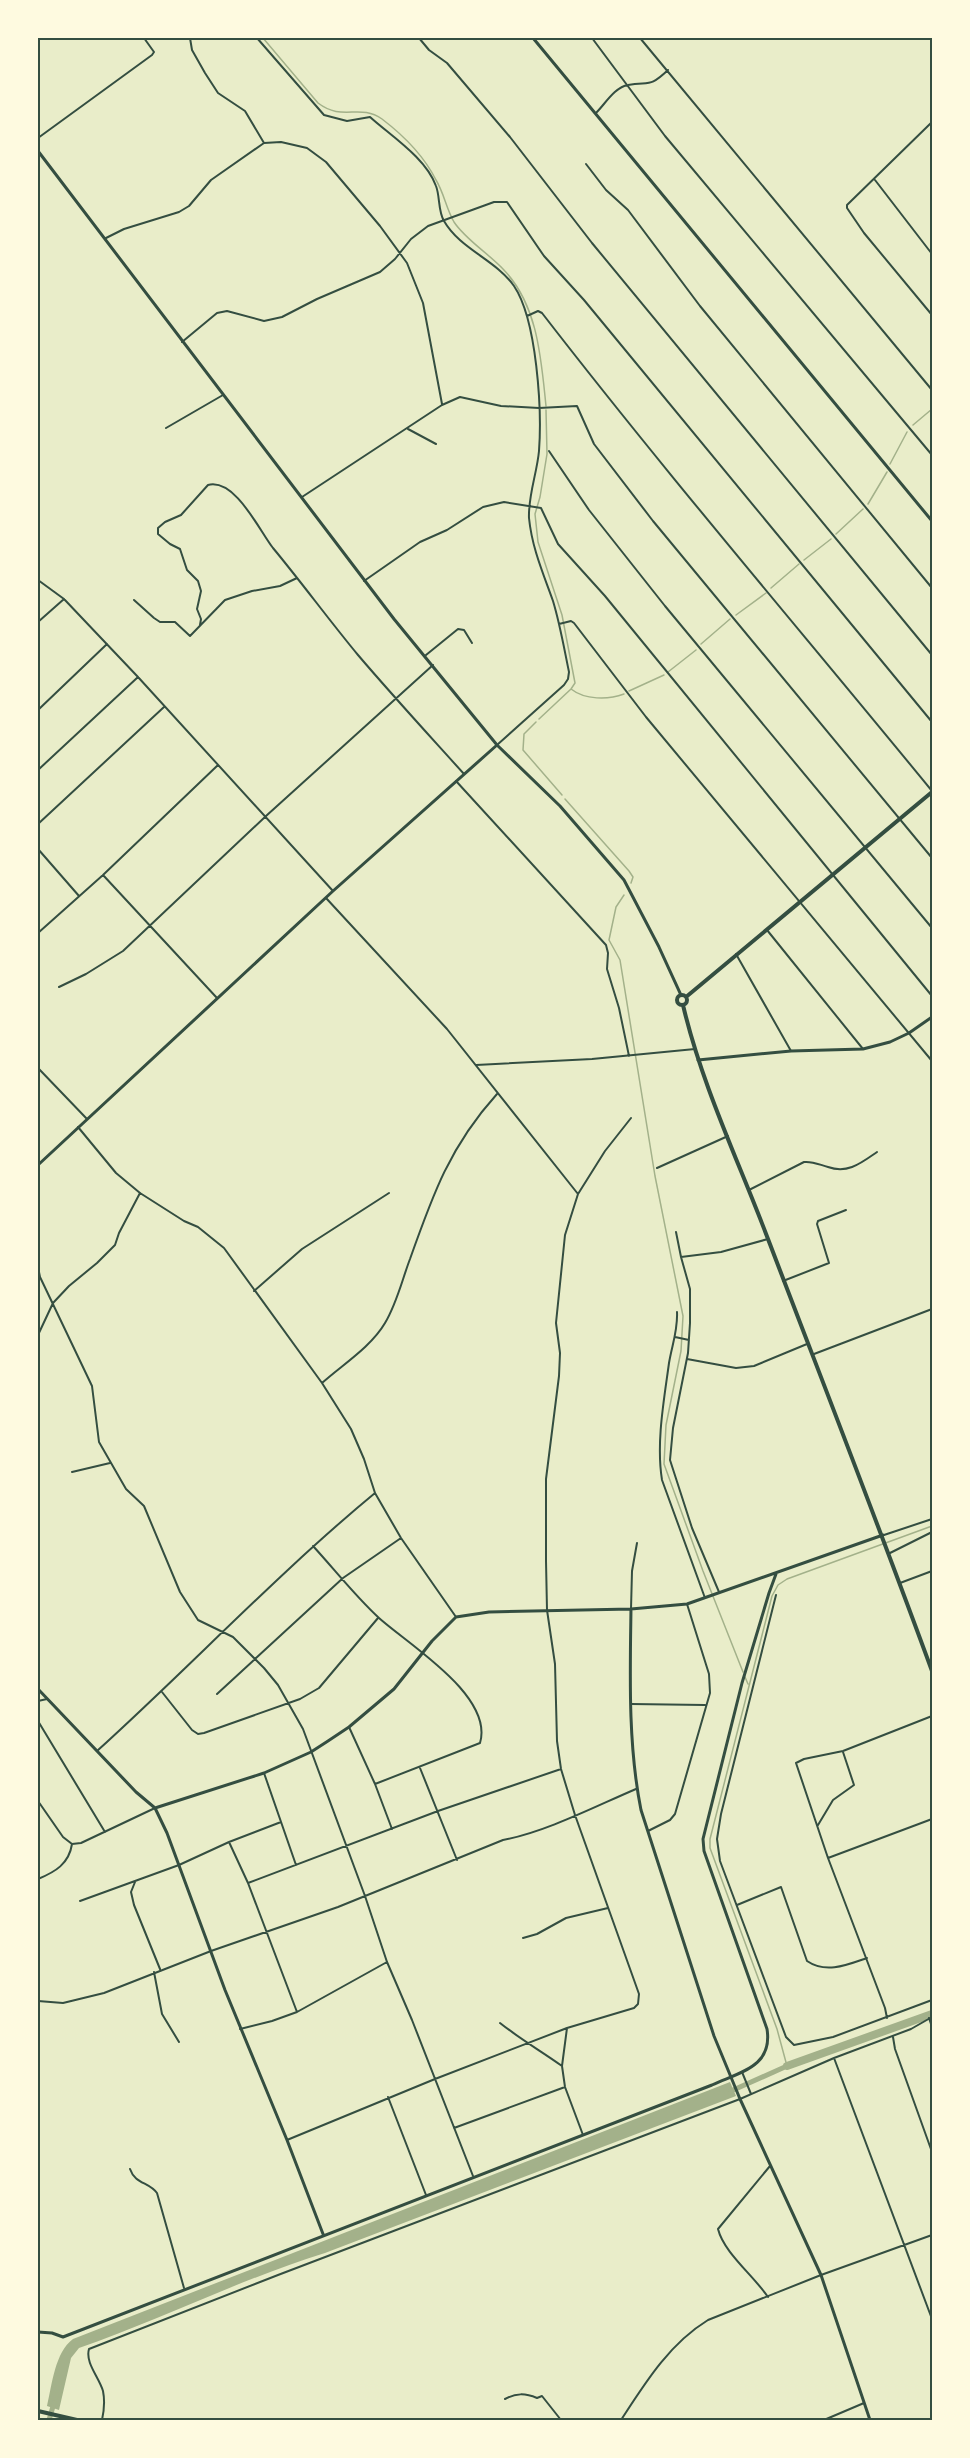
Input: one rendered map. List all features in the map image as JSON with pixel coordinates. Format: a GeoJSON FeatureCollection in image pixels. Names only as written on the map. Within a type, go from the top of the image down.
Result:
{"type":"FeatureCollection","features":[{"type":"Feature","properties":{"kind":"main road"},"geometry":{"type":"LineString","coordinates":[[932,1670],[889,1551],[698,1060],[683,1005],[677,1001],[767,930],[933,791]]}},
{"type":"Feature","properties":{"kind":"main road"},"geometry":{"type":"LineString","coordinates":[[683,996],[687,1001],[683,1005]]}},
{"type":"Feature","properties":{"kind":"main road"},"geometry":{"type":"LineString","coordinates":[[38,2411],[77,2421]]}},
{"type":"Feature","properties":{"kind":"street"},"geometry":{"type":"LineString","coordinates":[[38,138],[152,55],[154,52],[144,38]]}},
{"type":"Feature","properties":{"kind":"street"},"geometry":{"type":"LineString","coordinates":[[190,38],[192,50],[218,93],[245,111],[264,142]]}},
{"type":"Feature","properties":{"kind":"street"},"geometry":{"type":"LineString","coordinates":[[38,1165],[333,891],[546,702],[568,679],[561,624],[533,546],[531,505],[539,449],[539,408],[527,316],[515,287],[504,274],[469,247],[443,220],[436,185],[408,149],[370,117],[347,121],[324,115],[256,38]]}},
{"type":"Feature","properties":{"kind":"street"},"geometry":{"type":"LineString","coordinates":[[419,38],[429,50],[447,63],[510,137],[592,243],[933,655]]}},
{"type":"Feature","properties":{"kind":"street"},"geometry":{"type":"LineString","coordinates":[[533,38],[933,521]]}},
{"type":"Feature","properties":{"kind":"street"},"geometry":{"type":"LineString","coordinates":[[592,38],[665,136],[933,455]]}},
{"type":"Feature","properties":{"kind":"street"},"geometry":{"type":"LineString","coordinates":[[640,38],[933,390]]}},
{"type":"Feature","properties":{"kind":"street"},"geometry":{"type":"LineString","coordinates":[[596,113],[613,93],[627,85],[652,83],[668,70]]}},
{"type":"Feature","properties":{"kind":"street"},"geometry":{"type":"LineString","coordinates":[[933,122],[847,205],[864,232],[933,315]]}},
{"type":"Feature","properties":{"kind":"street"},"geometry":{"type":"LineString","coordinates":[[106,238],[124,229],[179,212],[189,206],[212,180],[264,142],[297,145],[315,153],[334,171],[400,252],[414,276],[423,303],[442,405]]}},
{"type":"Feature","properties":{"kind":"street"},"geometry":{"type":"LineString","coordinates":[[38,151],[364,581],[497,745],[560,806],[624,880],[683,996]]}},
{"type":"Feature","properties":{"kind":"street"},"geometry":{"type":"LineString","coordinates":[[586,164],[606,189],[628,210],[664,261],[706,314],[933,588]]}},
{"type":"Feature","properties":{"kind":"street"},"geometry":{"type":"LineString","coordinates":[[874,180],[933,254]]}},
{"type":"Feature","properties":{"kind":"street"},"geometry":{"type":"LineString","coordinates":[[182,342],[217,313],[226,311],[264,321],[282,317],[317,298],[380,272],[420,231],[453,216],[494,202],[507,202],[513,207],[544,256],[561,277],[584,300],[933,722]]}},
{"type":"Feature","properties":{"kind":"street"},"geometry":{"type":"LineString","coordinates":[[527,316],[538,311],[542,313],[664,467],[933,791]]}},
{"type":"Feature","properties":{"kind":"street"},"geometry":{"type":"LineString","coordinates":[[166,428],[223,395]]}},
{"type":"Feature","properties":{"kind":"street"},"geometry":{"type":"LineString","coordinates":[[300,498],[442,405],[460,397],[501,406],[539,408],[577,406],[594,444],[653,521],[933,858]]}},
{"type":"Feature","properties":{"kind":"street"},"geometry":{"type":"LineString","coordinates":[[408,429],[436,444]]}},
{"type":"Feature","properties":{"kind":"street"},"geometry":{"type":"LineString","coordinates":[[549,451],[589,510],[664,606],[933,928]]}},
{"type":"Feature","properties":{"kind":"street"},"geometry":{"type":"LineString","coordinates":[[200,625],[201,619],[197,609],[201,591],[198,582],[187,570],[180,549],[158,534],[158,528],[181,515],[208,485],[213,483],[227,488],[243,504],[271,546],[356,652],[464,774]]}},
{"type":"Feature","properties":{"kind":"street"},"geometry":{"type":"LineString","coordinates":[[364,581],[420,542],[447,530],[483,507],[504,501],[539,507],[546,514],[558,544],[605,596],[933,996]]}},
{"type":"Feature","properties":{"kind":"street"},"geometry":{"type":"LineString","coordinates":[[134,600],[160,622],[175,622],[190,636],[225,600],[237,594],[279,586],[298,578]]}},
{"type":"Feature","properties":{"kind":"street"},"geometry":{"type":"LineString","coordinates":[[38,581],[64,599],[333,891]]}},
{"type":"Feature","properties":{"kind":"street"},"geometry":{"type":"LineString","coordinates":[[38,622],[64,599]]}},
{"type":"Feature","properties":{"kind":"street"},"geometry":{"type":"LineString","coordinates":[[561,624],[574,623],[646,717],[933,1061]]}},
{"type":"Feature","properties":{"kind":"street"},"geometry":{"type":"LineString","coordinates":[[426,655],[458,628],[464,630],[472,643]]}},
{"type":"Feature","properties":{"kind":"street"},"geometry":{"type":"LineString","coordinates":[[38,710],[106,644]]}},
{"type":"Feature","properties":{"kind":"street"},"geometry":{"type":"LineString","coordinates":[[59,987],[86,974],[123,951],[266,816],[433,664]]}},
{"type":"Feature","properties":{"kind":"street"},"geometry":{"type":"LineString","coordinates":[[38,770],[138,677]]}},
{"type":"Feature","properties":{"kind":"street"},"geometry":{"type":"LineString","coordinates":[[38,824],[165,707]]}},
{"type":"Feature","properties":{"kind":"street"},"geometry":{"type":"LineString","coordinates":[[38,933],[103,875],[218,765]]}},
{"type":"Feature","properties":{"kind":"street"},"geometry":{"type":"LineString","coordinates":[[456,782],[606,945],[607,969],[630,1056]]}},
{"type":"Feature","properties":{"kind":"street"},"geometry":{"type":"LineString","coordinates":[[38,849],[80,896]]}},
{"type":"Feature","properties":{"kind":"street"},"geometry":{"type":"LineString","coordinates":[[103,875],[218,999]]}},
{"type":"Feature","properties":{"kind":"street"},"geometry":{"type":"LineString","coordinates":[[326,898],[447,1029],[578,1194]]}},
{"type":"Feature","properties":{"kind":"street"},"geometry":{"type":"LineString","coordinates":[[767,930],[863,1049]]}},
{"type":"Feature","properties":{"kind":"street"},"geometry":{"type":"LineString","coordinates":[[736,954],[791,1051]]}},
{"type":"Feature","properties":{"kind":"street"},"geometry":{"type":"LineString","coordinates":[[698,1060],[791,1051],[863,1049],[890,1042],[933,1017]]}},
{"type":"Feature","properties":{"kind":"street"},"geometry":{"type":"LineString","coordinates":[[476,1065],[630,1056],[695,1049]]}},
{"type":"Feature","properties":{"kind":"street"},"geometry":{"type":"LineString","coordinates":[[38,1068],[87,1119]]}},
{"type":"Feature","properties":{"kind":"street"},"geometry":{"type":"LineString","coordinates":[[322,1383],[385,1324],[434,1193],[452,1156],[478,1115],[497,1094]]}},
{"type":"Feature","properties":{"kind":"street"},"geometry":{"type":"LineString","coordinates":[[287,2140],[388,2097],[567,2028],[633,2008],[638,2004],[636,1987],[561,1769],[557,1741],[555,1664],[548,1610],[546,1479],[560,1365],[556,1323],[564,1267],[565,1234],[578,1194],[605,1151],[631,1118]]}},
{"type":"Feature","properties":{"kind":"street"},"geometry":{"type":"LineString","coordinates":[[78,1127],[116,1173],[140,1193],[211,1235],[224,1248],[322,1383],[351,1429],[375,1493],[401,1538],[456,1617]]}},
{"type":"Feature","properties":{"kind":"street"},"geometry":{"type":"LineString","coordinates":[[657,1168],[728,1136]]}},
{"type":"Feature","properties":{"kind":"street"},"geometry":{"type":"LineString","coordinates":[[749,1190],[804,1162],[810,1161],[844,1170],[855,1167],[877,1152]]}},
{"type":"Feature","properties":{"kind":"street"},"geometry":{"type":"LineString","coordinates":[[38,1335],[53,1303],[115,1245],[118,1233],[140,1193]]}},
{"type":"Feature","properties":{"kind":"street"},"geometry":{"type":"LineString","coordinates":[[254,1292],[302,1249],[389,1193]]}},
{"type":"Feature","properties":{"kind":"street"},"geometry":{"type":"LineString","coordinates":[[783,1281],[829,1263],[817,1224],[818,1221],[846,1209]]}},
{"type":"Feature","properties":{"kind":"street"},"geometry":{"type":"LineString","coordinates":[[676,1232],[690,1289],[689,1340],[673,1428],[670,1460],[692,1528],[718,1593]]}},
{"type":"Feature","properties":{"kind":"street"},"geometry":{"type":"LineString","coordinates":[[681,1257],[721,1252],[768,1239]]}},
{"type":"Feature","properties":{"kind":"street"},"geometry":{"type":"LineString","coordinates":[[38,1266],[40,1277],[92,1386],[99,1442],[126,1489],[144,1506],[180,1592],[202,1623],[233,1637],[278,1685],[303,1729],[387,1962],[473,2176]]}},
{"type":"Feature","properties":{"kind":"street"},"geometry":{"type":"LineString","coordinates":[[811,1355],[933,1309]]}},
{"type":"Feature","properties":{"kind":"street"},"geometry":{"type":"LineString","coordinates":[[677,1312],[661,1427],[659,1464],[662,1480],[707,1597]]}},
{"type":"Feature","properties":{"kind":"street"},"geometry":{"type":"LineString","coordinates":[[675,1337],[689,1340]]}},
{"type":"Feature","properties":{"kind":"street"},"geometry":{"type":"LineString","coordinates":[[687,1359],[736,1368],[754,1366],[807,1344]]}},
{"type":"Feature","properties":{"kind":"street"},"geometry":{"type":"LineString","coordinates":[[72,1472],[110,1463]]}},
{"type":"Feature","properties":{"kind":"street"},"geometry":{"type":"LineString","coordinates":[[97,1751],[162,1692],[313,1546],[375,1493]]}},
{"type":"Feature","properties":{"kind":"street"},"geometry":{"type":"LineString","coordinates":[[72,1844],[105,1832],[155,1808],[264,1773],[311,1752],[349,1727],[394,1689],[432,1641],[456,1617],[489,1612],[631,1609],[687,1604],[884,1538],[933,1519]]}},
{"type":"Feature","properties":{"kind":"street"},"geometry":{"type":"LineString","coordinates":[[889,1551],[933,1532]]}},
{"type":"Feature","properties":{"kind":"street"},"geometry":{"type":"LineString","coordinates":[[217,1694],[343,1578],[401,1538]]}},
{"type":"Feature","properties":{"kind":"street"},"geometry":{"type":"LineString","coordinates":[[637,1543],[631,1609],[631,1704],[636,1789],[697,1988],[730,2076],[821,2275],[870,2421]]}},
{"type":"Feature","properties":{"kind":"street"},"geometry":{"type":"LineString","coordinates":[[313,1546],[378,1617],[458,1684],[468,1696],[477,1714],[482,1737],[480,1743],[375,1784]]}},
{"type":"Feature","properties":{"kind":"street"},"geometry":{"type":"LineString","coordinates":[[900,1583],[933,1571]]}},
{"type":"Feature","properties":{"kind":"street"},"geometry":{"type":"LineString","coordinates":[[38,2332],[63,2337],[323,2234],[583,2135],[756,2065],[766,2054],[769,2040],[768,2029],[707,1859],[703,1839],[742,1683],[776,1574]]}},
{"type":"Feature","properties":{"kind":"street"},"geometry":{"type":"LineString","coordinates":[[776,1595],[718,1827],[720,1861],[736,1905],[790,2043],[801,2045],[833,2037],[933,2000]]}},
{"type":"Feature","properties":{"kind":"street"},"geometry":{"type":"LineString","coordinates":[[648,1831],[674,1818],[711,1684],[687,1604]]}},
{"type":"Feature","properties":{"kind":"street"},"geometry":{"type":"LineString","coordinates":[[162,1692],[198,1734],[288,1701],[300,1699],[319,1688],[378,1617]]}},
{"type":"Feature","properties":{"kind":"street"},"geometry":{"type":"LineString","coordinates":[[38,1689],[155,1808],[179,1865],[240,2029],[287,2140],[323,2234]]}},
{"type":"Feature","properties":{"kind":"street"},"geometry":{"type":"LineString","coordinates":[[38,1701],[47,1699]]}},
{"type":"Feature","properties":{"kind":"street"},"geometry":{"type":"LineString","coordinates":[[631,1704],[705,1706]]}},
{"type":"Feature","properties":{"kind":"street"},"geometry":{"type":"LineString","coordinates":[[887,2018],[796,1764],[804,1759],[843,1751],[933,1716]]}},
{"type":"Feature","properties":{"kind":"street"},"geometry":{"type":"LineString","coordinates":[[38,1721],[105,1832]]}},
{"type":"Feature","properties":{"kind":"street"},"geometry":{"type":"LineString","coordinates":[[349,1727],[375,1784],[392,1829]]}},
{"type":"Feature","properties":{"kind":"street"},"geometry":{"type":"LineString","coordinates":[[818,1825],[833,1800],[854,1785],[843,1751]]}},
{"type":"Feature","properties":{"kind":"street"},"geometry":{"type":"LineString","coordinates":[[420,1768],[457,1860]]}},
{"type":"Feature","properties":{"kind":"street"},"geometry":{"type":"LineString","coordinates":[[248,1883],[438,1811],[561,1769]]}},
{"type":"Feature","properties":{"kind":"street"},"geometry":{"type":"LineString","coordinates":[[264,1773],[296,1865]]}},
{"type":"Feature","properties":{"kind":"street"},"geometry":{"type":"LineString","coordinates":[[38,2001],[63,2003],[79,2001],[365,1896],[503,1840],[522,1836],[636,1789]]}},
{"type":"Feature","properties":{"kind":"street"},"geometry":{"type":"LineString","coordinates":[[38,1801],[63,1837],[72,1844]]}},
{"type":"Feature","properties":{"kind":"street"},"geometry":{"type":"LineString","coordinates":[[828,1858],[933,1819]]}},
{"type":"Feature","properties":{"kind":"street"},"geometry":{"type":"LineString","coordinates":[[80,1901],[179,1865],[281,1822]]}},
{"type":"Feature","properties":{"kind":"street"},"geometry":{"type":"LineString","coordinates":[[229,1842],[248,1883],[297,2012]]}},
{"type":"Feature","properties":{"kind":"street"},"geometry":{"type":"LineString","coordinates":[[38,1879],[50,1874],[68,1860],[72,1844]]}},
{"type":"Feature","properties":{"kind":"street"},"geometry":{"type":"LineString","coordinates":[[135,1882],[131,1892],[134,1905],[160,1970]]}},
{"type":"Feature","properties":{"kind":"street"},"geometry":{"type":"LineString","coordinates":[[736,1905],[781,1887],[807,1961],[817,1968],[838,1967],[867,1958]]}},
{"type":"Feature","properties":{"kind":"street"},"geometry":{"type":"LineString","coordinates":[[523,1938],[537,1934],[566,1918],[608,1908]]}},
{"type":"Feature","properties":{"kind":"street"},"geometry":{"type":"LineString","coordinates":[[240,2029],[297,2012],[387,1962]]}},
{"type":"Feature","properties":{"kind":"street"},"geometry":{"type":"LineString","coordinates":[[154,1972],[162,2014],[179,2042]]}},
{"type":"Feature","properties":{"kind":"street"},"geometry":{"type":"LineString","coordinates":[[102,2421],[103,2391],[90,2363],[89,2349],[740,2099],[834,2058],[893,2037],[931,2018],[933,2027]]}},
{"type":"Feature","properties":{"kind":"street"},"geometry":{"type":"LineString","coordinates":[[500,2023],[562,2066]]}},
{"type":"Feature","properties":{"kind":"street"},"geometry":{"type":"LineString","coordinates":[[567,2028],[562,2066],[565,2087],[583,2135]]}},
{"type":"Feature","properties":{"kind":"street"},"geometry":{"type":"LineString","coordinates":[[893,2037],[895,2049],[933,2152]]}},
{"type":"Feature","properties":{"kind":"street"},"geometry":{"type":"LineString","coordinates":[[834,2058],[933,2319]]}},
{"type":"Feature","properties":{"kind":"street"},"geometry":{"type":"LineString","coordinates":[[742,2072],[752,2094]]}},
{"type":"Feature","properties":{"kind":"street"},"geometry":{"type":"LineString","coordinates":[[454,2128],[565,2087]]}},
{"type":"Feature","properties":{"kind":"street"},"geometry":{"type":"LineString","coordinates":[[388,2097],[426,2195]]}},
{"type":"Feature","properties":{"kind":"street"},"geometry":{"type":"LineString","coordinates":[[768,2297],[758,2282],[723,2243],[718,2229],[770,2166]]}},
{"type":"Feature","properties":{"kind":"street"},"geometry":{"type":"LineString","coordinates":[[130,2169],[133,2176],[141,2183],[152,2186],[157,2193],[184,2288]]}},
{"type":"Feature","properties":{"kind":"street"},"geometry":{"type":"LineString","coordinates":[[621,2421],[660,2363],[691,2330],[708,2320],[821,2275],[933,2235]]}},
{"type":"Feature","properties":{"kind":"street"},"geometry":{"type":"LineString","coordinates":[[505,2399],[513,2395],[527,2394],[537,2398],[542,2396],[561,2421]]}},
{"type":"Feature","properties":{"kind":"street"},"geometry":{"type":"LineString","coordinates":[[824,2421],[864,2403]]}},
{"type":"Feature","properties":{"kind":"shaded area"},"geometry":{"type":"Polygon","coordinates":[[[730,2082],[736,2096],[294,2263],[79,2348],[71,2358],[59,2410],[47,2406],[58,2360],[73,2339],[730,2082]]]}},
{"type":"Feature","properties":{"kind":"waterway"},"geometry":{"type":"LineString","coordinates":[[263,38],[318,103],[335,111],[374,114],[398,132],[419,154],[439,185],[454,222],[503,269],[515,283],[524,299],[536,333],[546,406]]}},
{"type":"Feature","properties":{"kind":"waterway"},"geometry":{"type":"LineString","coordinates":[[913,425],[932,409]]}},
{"type":"Feature","properties":{"kind":"waterway"},"geometry":{"type":"LineString","coordinates":[[539,719],[575,683],[562,615],[538,542],[535,514],[547,454],[546,410]]}},
{"type":"Feature","properties":{"kind":"waterway"},"geometry":{"type":"LineString","coordinates":[[890,464],[907,432]]}},
{"type":"Feature","properties":{"kind":"waterway"},"geometry":{"type":"LineString","coordinates":[[868,504],[887,472]]}},
{"type":"Feature","properties":{"kind":"waterway"},"geometry":{"type":"LineString","coordinates":[[836,534],[863,509]]}},
{"type":"Feature","properties":{"kind":"waterway"},"geometry":{"type":"LineString","coordinates":[[804,560],[831,539]]}},
{"type":"Feature","properties":{"kind":"waterway"},"geometry":{"type":"LineString","coordinates":[[771,588],[799,564]]}},
{"type":"Feature","properties":{"kind":"waterway"},"geometry":{"type":"LineString","coordinates":[[736,615],[766,593]]}},
{"type":"Feature","properties":{"kind":"waterway"},"geometry":{"type":"LineString","coordinates":[[701,644],[730,619]]}},
{"type":"Feature","properties":{"kind":"waterway"},"geometry":{"type":"LineString","coordinates":[[668,672],[696,650]]}},
{"type":"Feature","properties":{"kind":"waterway"},"geometry":{"type":"LineString","coordinates":[[629,691],[664,675]]}},
{"type":"Feature","properties":{"kind":"waterway"},"geometry":{"type":"LineString","coordinates":[[571,689],[577,693],[597,698],[624,694]]}},
{"type":"Feature","properties":{"kind":"waterway"},"geometry":{"type":"LineString","coordinates":[[536,722],[524,734],[523,750],[562,795]]}},
{"type":"Feature","properties":{"kind":"waterway"},"geometry":{"type":"LineString","coordinates":[[565,799],[629,871],[633,877],[631,883]]}},
{"type":"Feature","properties":{"kind":"waterway"},"geometry":{"type":"LineString","coordinates":[[624,895],[616,907],[609,940],[620,960],[655,1176],[683,1316],[681,1351],[666,1425],[664,1464],[743,1672]]}},
{"type":"Feature","properties":{"kind":"waterway"},"geometry":{"type":"LineString","coordinates":[[787,2066],[777,2029],[710,1848],[710,1839],[772,1596],[778,1585],[787,1579],[932,1526]]}},
{"type":"Feature","properties":{"kind":"waterway"},"geometry":{"type":"LineString","coordinates":[[745,1677],[748,1684]]}},
{"type":"Feature","properties":{"kind":"waterway"},"geometry":{"type":"LineString","coordinates":[[787,2066],[932,2014]]}},
{"type":"Feature","properties":{"kind":"waterway"},"geometry":{"type":"LineString","coordinates":[[731,2091],[787,2066]]}},
{"type":"Feature","properties":{"kind":"waterway"},"geometry":{"type":"LineString","coordinates":[[49,2420],[54,2403]]}}]}
